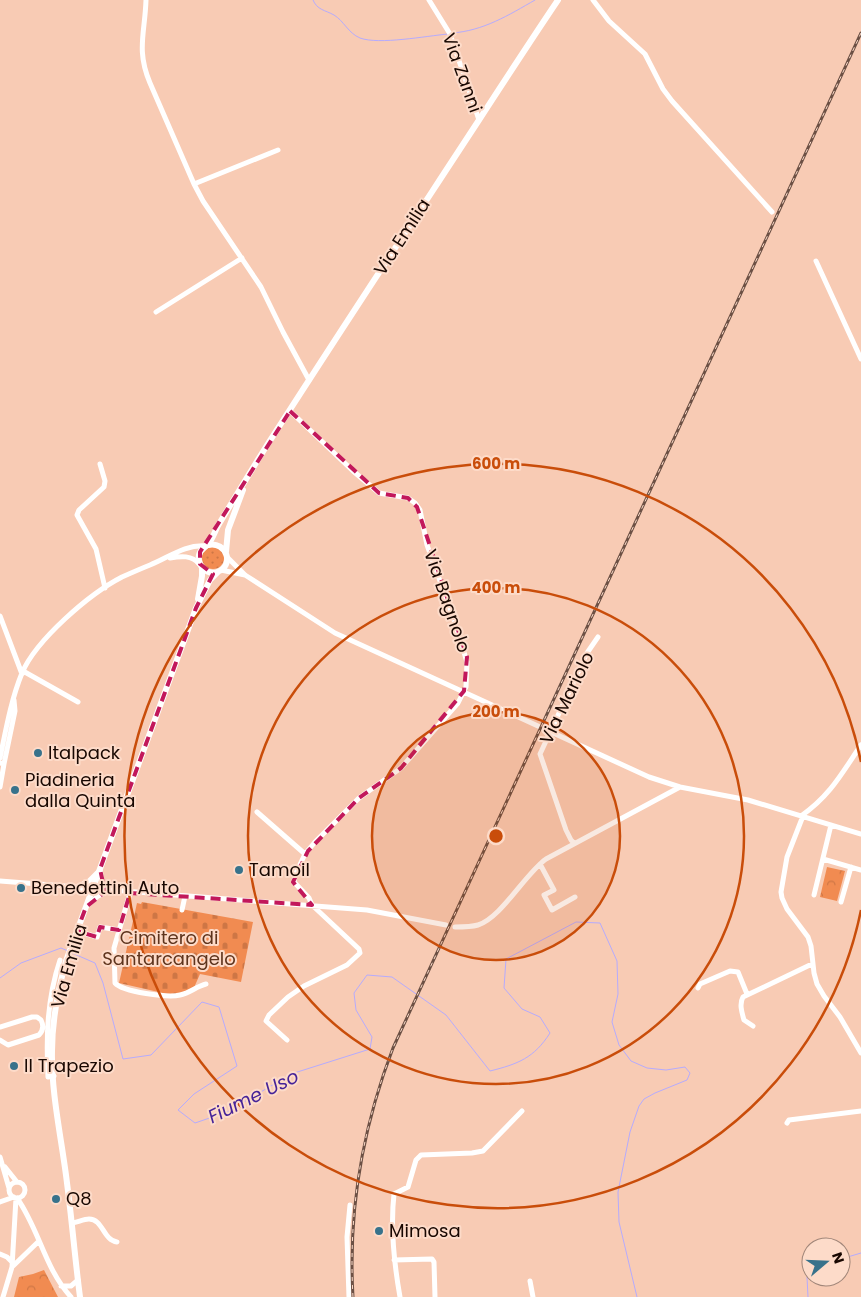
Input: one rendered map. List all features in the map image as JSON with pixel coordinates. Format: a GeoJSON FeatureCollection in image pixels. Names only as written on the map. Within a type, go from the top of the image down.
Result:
{"type":"FeatureCollection","features":[{"type":"Feature","properties":{"kind":"main road","name":"Via Emilia"},"geometry":{"type":"LineString","coordinates":[[196,608],[202,576],[198,556],[202,548],[207,545],[309,380],[558,0]]}},
{"type":"Feature","properties":{"kind":"main road","name":"Via Emilia"},"geometry":{"type":"LineString","coordinates":[[81,1297],[54,1076],[52,1032],[55,1009],[63,972],[76,934],[196,608],[210,580],[227,562],[228,530],[249,475]]}},
{"type":"Feature","properties":{"kind":"main road"},"geometry":{"type":"LineString","coordinates":[[207,545],[217,544],[221,546],[227,555]]}},
{"type":"Feature","properties":{"kind":"main road"},"geometry":{"type":"LineString","coordinates":[[201,566],[209,572],[220,571]]}},
{"type":"Feature","properties":{"kind":"street"},"geometry":{"type":"LineString","coordinates":[[146,0],[141,51],[144,66],[194,184],[218,226],[261,287],[309,380]]}},
{"type":"Feature","properties":{"kind":"street","name":"Via Zanni"},"geometry":{"type":"LineString","coordinates":[[429,0],[450,33],[479,120]]}},
{"type":"Feature","properties":{"kind":"street"},"geometry":{"type":"LineString","coordinates":[[593,0],[609,21],[645,54],[663,89],[672,101],[772,212]]}},
{"type":"Feature","properties":{"kind":"street"},"geometry":{"type":"LineString","coordinates":[[194,184],[278,150]]}},
{"type":"Feature","properties":{"kind":"street"},"geometry":{"type":"LineString","coordinates":[[156,312],[242,258]]}},
{"type":"Feature","properties":{"kind":"street"},"geometry":{"type":"LineString","coordinates":[[816,261],[861,359]]}},
{"type":"Feature","properties":{"kind":"street","name":"Via Bagnolo"},"geometry":{"type":"LineString","coordinates":[[290,410],[352,471],[379,493],[408,498],[418,506],[427,545],[467,662],[466,687],[458,703],[400,768],[359,798],[305,854],[295,875],[294,882],[309,898],[312,906]]}},
{"type":"Feature","properties":{"kind":"street"},"geometry":{"type":"LineString","coordinates":[[100,464],[105,481],[104,487],[79,510],[77,515],[96,549],[104,588]]}},
{"type":"Feature","properties":{"kind":"street"},"geometry":{"type":"LineString","coordinates":[[0,758],[13,696],[22,673],[36,649],[76,610],[104,588],[185,548],[207,545]]}},
{"type":"Feature","properties":{"kind":"street"},"geometry":{"type":"LineString","coordinates":[[227,555],[245,575],[335,633],[649,777],[680,787],[748,800],[861,834]]}},
{"type":"Feature","properties":{"kind":"street"},"geometry":{"type":"LineString","coordinates":[[165,559],[189,557],[196,560],[201,566]]}},
{"type":"Feature","properties":{"kind":"street"},"geometry":{"type":"LineString","coordinates":[[220,571],[245,575]]}},
{"type":"Feature","properties":{"kind":"street"},"geometry":{"type":"LineString","coordinates":[[0,616],[22,673],[78,702]]}},
{"type":"Feature","properties":{"kind":"street","name":"Via Mariolo"},"geometry":{"type":"LineString","coordinates":[[574,843],[566,830],[540,754],[587,653],[598,637]]}},
{"type":"Feature","properties":{"kind":"street"},"geometry":{"type":"LineString","coordinates":[[0,787],[2,763],[15,711],[13,696]]}},
{"type":"Feature","properties":{"kind":"street"},"geometry":{"type":"LineString","coordinates":[[861,745],[837,782],[802,816],[787,858],[781,892],[784,904],[808,937],[817,984],[840,1017],[861,1053]]}},
{"type":"Feature","properties":{"kind":"street"},"geometry":{"type":"LineString","coordinates":[[455,927],[480,925],[496,913],[540,864],[574,843],[680,787]]}},
{"type":"Feature","properties":{"kind":"street"},"geometry":{"type":"LineString","coordinates":[[257,812],[305,854]]}},
{"type":"Feature","properties":{"kind":"street"},"geometry":{"type":"LineString","coordinates":[[814,894],[831,825]]}},
{"type":"Feature","properties":{"kind":"street"},"geometry":{"type":"LineString","coordinates":[[823,859],[861,870]]}},
{"type":"Feature","properties":{"kind":"street"},"geometry":{"type":"LineString","coordinates":[[540,864],[554,890],[544,895],[552,910],[575,897]]}},
{"type":"Feature","properties":{"kind":"street"},"geometry":{"type":"LineString","coordinates":[[841,902],[851,867]]}},
{"type":"Feature","properties":{"kind":"street"},"geometry":{"type":"LineString","coordinates":[[79,888],[94,877],[100,869]]}},
{"type":"Feature","properties":{"kind":"street"},"geometry":{"type":"LineString","coordinates":[[100,869],[102,882],[109,890]]}},
{"type":"Feature","properties":{"kind":"street"},"geometry":{"type":"LineString","coordinates":[[0,881],[93,889],[100,886],[130,895],[185,896],[367,910],[446,925]]}},
{"type":"Feature","properties":{"kind":"street"},"geometry":{"type":"LineString","coordinates":[[79,888],[86,897],[86,907]]}},
{"type":"Feature","properties":{"kind":"street"},"geometry":{"type":"LineString","coordinates":[[86,907],[98,896],[109,890]]}},
{"type":"Feature","properties":{"kind":"street"},"geometry":{"type":"LineString","coordinates":[[130,895],[114,948],[115,983],[122,989],[174,996],[182,995],[206,984]]}},
{"type":"Feature","properties":{"kind":"street"},"geometry":{"type":"LineString","coordinates":[[182,910],[185,896]]}},
{"type":"Feature","properties":{"kind":"street"},"geometry":{"type":"LineString","coordinates":[[287,1040],[269,1025],[266,1020],[288,997],[304,986],[347,964],[359,954],[359,949],[312,906]]}},
{"type":"Feature","properties":{"kind":"street"},"geometry":{"type":"LineString","coordinates":[[76,934],[97,937],[100,927],[119,930]]}},
{"type":"Feature","properties":{"kind":"street"},"geometry":{"type":"LineString","coordinates":[[54,1076],[48,1077],[47,1029],[51,996],[60,960]]}},
{"type":"Feature","properties":{"kind":"street"},"geometry":{"type":"LineString","coordinates":[[753,1026],[744,1020],[741,1000],[747,994],[812,964]]}},
{"type":"Feature","properties":{"kind":"street"},"geometry":{"type":"LineString","coordinates":[[698,988],[700,984],[730,971],[738,972],[747,994]]}},
{"type":"Feature","properties":{"kind":"street"},"geometry":{"type":"LineString","coordinates":[[0,1027],[33,1017],[41,1020],[43,1026],[39,1036],[8,1045],[0,1040]]}},
{"type":"Feature","properties":{"kind":"street"},"geometry":{"type":"LineString","coordinates":[[400,1297],[392,1239],[394,1194],[408,1187],[418,1157],[424,1154],[482,1151],[522,1111]]}},
{"type":"Feature","properties":{"kind":"street"},"geometry":{"type":"LineString","coordinates":[[787,1123],[789,1120],[861,1111]]}},
{"type":"Feature","properties":{"kind":"street"},"geometry":{"type":"LineString","coordinates":[[1,1160],[17,1182],[24,1185],[28,1215],[39,1242],[61,1286],[71,1297]]}},
{"type":"Feature","properties":{"kind":"street"},"geometry":{"type":"LineString","coordinates":[[1,1160],[9,1189],[28,1215]]}},
{"type":"Feature","properties":{"kind":"street"},"geometry":{"type":"LineString","coordinates":[[2,1201],[12,1184],[17,1182]]}},
{"type":"Feature","properties":{"kind":"street"},"geometry":{"type":"LineString","coordinates":[[2,1201],[24,1195]]}},
{"type":"Feature","properties":{"kind":"street"},"geometry":{"type":"LineString","coordinates":[[2,1297],[12,1265],[15,1198]]}},
{"type":"Feature","properties":{"kind":"street"},"geometry":{"type":"LineString","coordinates":[[349,1297],[347,1236],[350,1205]]}},
{"type":"Feature","properties":{"kind":"street"},"geometry":{"type":"LineString","coordinates":[[72,1223],[90,1219],[94,1220],[99,1223],[108,1238],[117,1242]]}},
{"type":"Feature","properties":{"kind":"street"},"geometry":{"type":"LineString","coordinates":[[12,1265],[39,1242]]}},
{"type":"Feature","properties":{"kind":"street"},"geometry":{"type":"LineString","coordinates":[[0,1254],[12,1250]]}},
{"type":"Feature","properties":{"kind":"street"},"geometry":{"type":"LineString","coordinates":[[0,1254],[7,1257],[12,1265]]}},
{"type":"Feature","properties":{"kind":"street"},"geometry":{"type":"LineString","coordinates":[[394,1260],[432,1259],[434,1262],[435,1297]]}},
{"type":"Feature","properties":{"kind":"street"},"geometry":{"type":"LineString","coordinates":[[61,1286],[71,1286],[78,1280]]}},
{"type":"Feature","properties":{"kind":"street"},"geometry":{"type":"LineString","coordinates":[[530,1281],[533,1297]]}},
{"type":"Feature","properties":{"kind":"highlighted area"},"geometry":{"type":"Polygon","coordinates":[[[290,411],[379,493],[408,498],[417,507],[467,657],[464,691],[401,768],[359,798],[308,851],[293,882],[312,905],[130,893],[119,930],[100,927],[97,937],[77,931],[86,907],[105,892],[100,869],[196,608],[213,574],[200,564],[200,552],[290,411]]]}},
{"type":"Feature","properties":{"kind":"green space"},"geometry":{"type":"Polygon","coordinates":[[[213,547],[221,550],[224,558],[221,566],[213,569],[205,566],[202,558],[205,550],[213,547]]]}},
{"type":"Feature","properties":{"kind":"green space"},"geometry":{"type":"Polygon","coordinates":[[[827,867],[845,871],[837,901],[820,897],[827,867]]]}},
{"type":"Feature","properties":{"kind":"green space","name":"Cimitero di Santarcangelo"},"geometry":{"type":"Polygon","coordinates":[[[142,902],[253,922],[241,982],[200,974],[193,990],[176,996],[119,983],[137,903],[141,904],[142,902]]]}},
{"type":"Feature","properties":{"kind":"green space"},"geometry":{"type":"Polygon","coordinates":[[[44,1270],[58,1297],[14,1297],[19,1277],[44,1270]]]}},
{"type":"Feature","properties":{"kind":"waterway"},"geometry":{"type":"LineString","coordinates":[[313,0],[319,8],[334,15],[352,33],[360,38],[379,41],[448,34]]}},
{"type":"Feature","properties":{"kind":"waterway"},"geometry":{"type":"LineString","coordinates":[[452,33],[485,26],[535,0]]}},
{"type":"Feature","properties":{"kind":"waterway","name":"Fiume Uso"},"geometry":{"type":"LineString","coordinates":[[72,953],[95,963],[103,983],[123,1059],[151,1055],[202,1002],[219,1007],[237,1066],[194,1094],[178,1110],[195,1123],[227,1112],[291,1074],[370,1049],[372,1037],[356,1010],[354,993],[367,975],[392,977],[446,1015],[490,1071],[509,1066],[524,1059],[538,1048],[550,1033],[540,1017],[522,1009],[504,988],[506,959],[576,922],[600,923],[617,961],[618,994],[612,1022],[619,1045],[631,1061],[647,1068],[666,1070],[685,1067],[690,1073],[687,1080],[644,1099],[639,1106],[630,1132],[618,1192],[619,1222],[637,1297]]}},
{"type":"Feature","properties":{"kind":"waterway","name":"Fiume Uso"},"geometry":{"type":"LineString","coordinates":[[0,978],[21,963],[61,948],[68,951]]}},
{"type":"Feature","properties":{"kind":"waterway","name":"Fiume Uso"},"geometry":{"type":"LineString","coordinates":[[851,1256],[861,1253]]}},
{"type":"Feature","properties":{"kind":"waterway","name":"Fiume Uso"},"geometry":{"type":"LineString","coordinates":[[808,1287],[808,1297]]}},
{"type":"Feature","properties":{"kind":"railway"},"geometry":{"type":"LineString","coordinates":[[353,1297],[352,1265],[355,1202],[365,1140],[382,1078],[393,1048],[861,33]]}},
{"type":"Feature","properties":{"kind":"place","name":"Italpack"},"geometry":{"type":"Point","coordinates":[38,753]}},
{"type":"Feature","properties":{"kind":"place","name":"Piadineria dalla Quinta"},"geometry":{"type":"Point","coordinates":[15,790]}},
{"type":"Feature","properties":{"kind":"place","name":"Tamoil"},"geometry":{"type":"Point","coordinates":[239,870]}},
{"type":"Feature","properties":{"kind":"place","name":"Benedettini Auto"},"geometry":{"type":"Point","coordinates":[21,888]}},
{"type":"Feature","properties":{"kind":"place","name":"Il Trapezio"},"geometry":{"type":"Point","coordinates":[14,1066]}},
{"type":"Feature","properties":{"kind":"place","name":"Q8"},"geometry":{"type":"Point","coordinates":[56,1199]}},
{"type":"Feature","properties":{"kind":"place","name":"Mimosa"},"geometry":{"type":"Point","coordinates":[379,1231]}}]}
